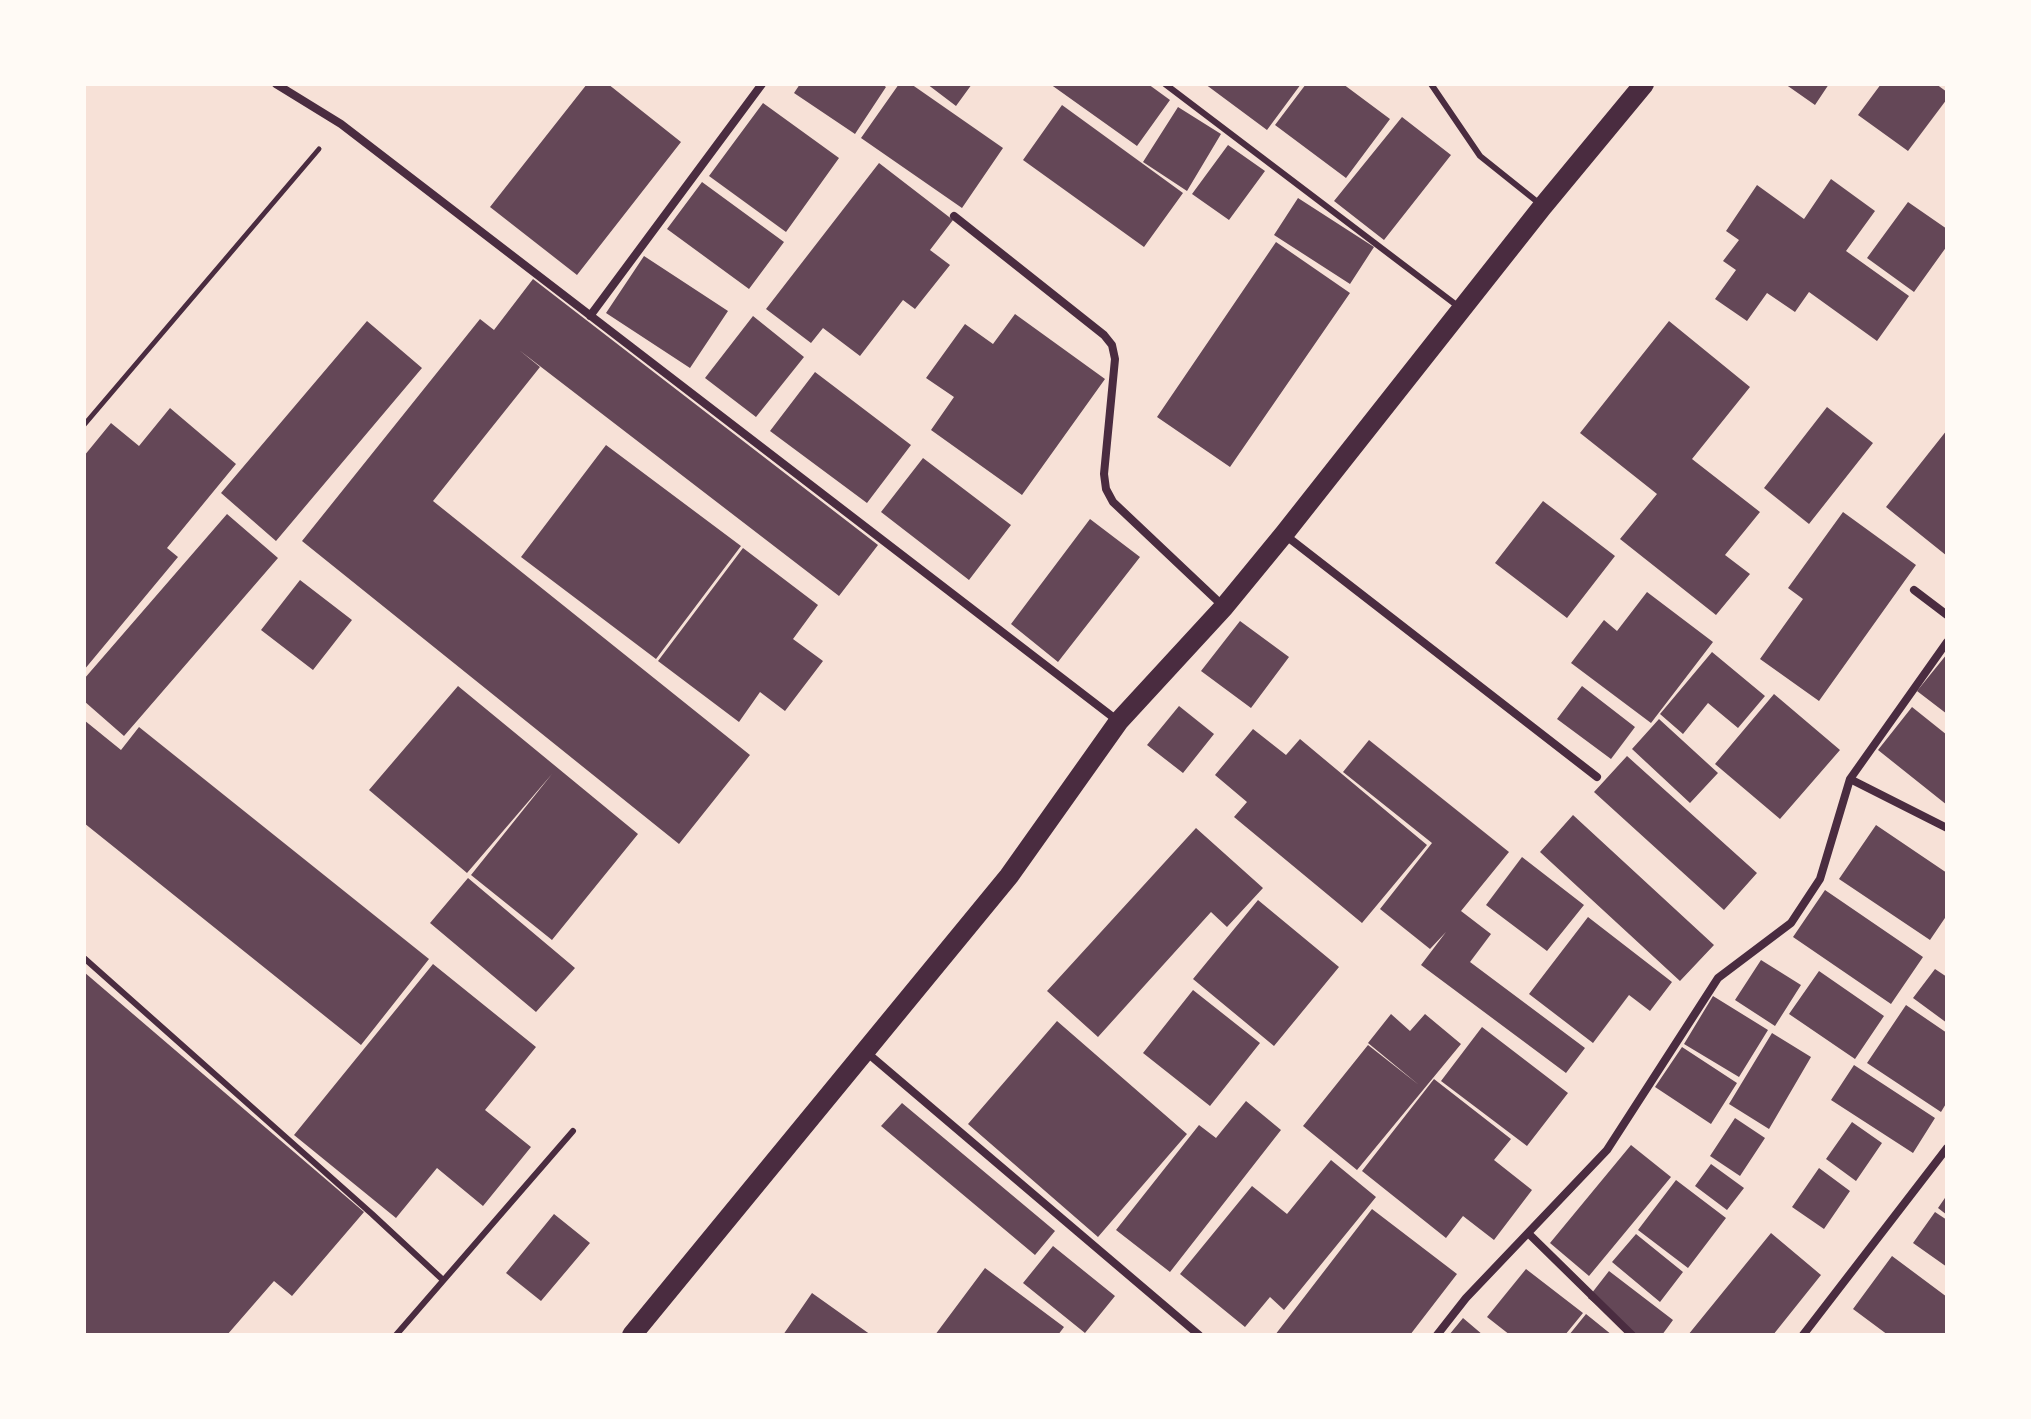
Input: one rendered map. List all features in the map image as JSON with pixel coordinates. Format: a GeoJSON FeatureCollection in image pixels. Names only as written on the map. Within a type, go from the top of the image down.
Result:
{"type":"FeatureCollection","features":[{"type":"Feature","properties":{"kind":"main road"},"geometry":{"type":"LineString","coordinates":[[632,1335],[1009,876],[1119,721],[1224,607],[1644,84]]}},
{"type":"Feature","properties":{"kind":"street"},"geometry":{"type":"LineString","coordinates":[[276,84],[341,124],[1119,721]]}},
{"type":"Feature","properties":{"kind":"street"},"geometry":{"type":"LineString","coordinates":[[590,316],[762,84]]}},
{"type":"Feature","properties":{"kind":"street"},"geometry":{"type":"LineString","coordinates":[[954,216],[1104,335],[1112,345],[1115,359],[1104,474],[1106,489],[1113,502],[1224,607]]}},
{"type":"Feature","properties":{"kind":"street"},"geometry":{"type":"LineString","coordinates":[[1284,534],[1597,777]]}},
{"type":"Feature","properties":{"kind":"street"},"geometry":{"type":"LineString","coordinates":[[1914,590],[1947,615]]}},
{"type":"Feature","properties":{"kind":"street"},"geometry":{"type":"LineString","coordinates":[[1437,1335],[1466,1298],[1607,1150],[1718,978],[1791,923],[1820,879],[1850,779],[1947,642]]}},
{"type":"Feature","properties":{"kind":"street"},"geometry":{"type":"LineString","coordinates":[[1850,779],[1947,828]]}},
{"type":"Feature","properties":{"kind":"street"},"geometry":{"type":"LineString","coordinates":[[864,1051],[1199,1335]]}},
{"type":"Feature","properties":{"kind":"street"},"geometry":{"type":"LineString","coordinates":[[1803,1335],[1947,1148]]}},
{"type":"Feature","properties":{"kind":"street"},"geometry":{"type":"LineString","coordinates":[[1528,1233],[1632,1335]]}},
{"type":"Feature","properties":{"kind":"lane"},"geometry":{"type":"LineString","coordinates":[[1165,84],[1462,309]]}},
{"type":"Feature","properties":{"kind":"lane"},"geometry":{"type":"LineString","coordinates":[[1431,84],[1480,156],[1543,206]]}},
{"type":"Feature","properties":{"kind":"lane"},"geometry":{"type":"LineString","coordinates":[[84,958],[443,1280]]}},
{"type":"Feature","properties":{"kind":"lane"},"geometry":{"type":"LineString","coordinates":[[396,1335],[573,1131]]}},
{"type":"Feature","properties":{"kind":"path"},"geometry":{"type":"LineString","coordinates":[[84,425],[341,124]]}},
{"type":"Feature","properties":{"kind":"building"},"geometry":{"type":"Polygon","coordinates":[[[587,84],[608,84],[681,142],[577,275],[490,207],[587,84]]]}},
{"type":"Feature","properties":{"kind":"building"},"geometry":{"type":"Polygon","coordinates":[[[800,84],[882,84],[886,87],[855,134],[794,93],[800,84]]]}},
{"type":"Feature","properties":{"kind":"building"},"geometry":{"type":"Polygon","coordinates":[[[899,84],[911,84],[1003,148],[962,208],[861,138],[899,84]]]}},
{"type":"Feature","properties":{"kind":"building"},"geometry":{"type":"Polygon","coordinates":[[[927,84],[972,84],[956,106],[927,84]]]}},
{"type":"Feature","properties":{"kind":"building"},"geometry":{"type":"Polygon","coordinates":[[[1050,84],[1148,84],[1170,100],[1137,146],[1050,84]]]}},
{"type":"Feature","properties":{"kind":"building"},"geometry":{"type":"Polygon","coordinates":[[[1205,84],[1301,84],[1267,130],[1205,84]]]}},
{"type":"Feature","properties":{"kind":"building"},"geometry":{"type":"Polygon","coordinates":[[[1306,84],[1343,84],[1390,119],[1346,178],[1275,125],[1306,84]]]}},
{"type":"Feature","properties":{"kind":"building"},"geometry":{"type":"Polygon","coordinates":[[[1785,84],[1829,84],[1815,105],[1785,84]]]}},
{"type":"Feature","properties":{"kind":"building"},"geometry":{"type":"Polygon","coordinates":[[[1881,84],[1936,84],[1947,92],[1947,99],[1908,151],[1858,115],[1881,84]]]}},
{"type":"Feature","properties":{"kind":"building"},"geometry":{"type":"Polygon","coordinates":[[[763,103],[839,158],[786,232],[709,176],[763,103]]]}},
{"type":"Feature","properties":{"kind":"building"},"geometry":{"type":"Polygon","coordinates":[[[1062,105],[1183,193],[1144,247],[1023,160],[1062,105]]]}},
{"type":"Feature","properties":{"kind":"building"},"geometry":{"type":"Polygon","coordinates":[[[1178,107],[1221,134],[1187,191],[1143,162],[1178,107]]]}},
{"type":"Feature","properties":{"kind":"building"},"geometry":{"type":"Polygon","coordinates":[[[1402,117],[1451,155],[1384,240],[1334,201],[1402,117]]]}},
{"type":"Feature","properties":{"kind":"building"},"geometry":{"type":"Polygon","coordinates":[[[1228,145],[1265,171],[1229,220],[1192,194],[1228,145]]]}},
{"type":"Feature","properties":{"kind":"building"},"geometry":{"type":"Polygon","coordinates":[[[879,163],[953,220],[930,250],[950,265],[915,309],[903,300],[860,356],[823,328],[811,343],[766,309],[879,163]]]}},
{"type":"Feature","properties":{"kind":"building"},"geometry":{"type":"Polygon","coordinates":[[[1831,179],[1875,211],[1846,251],[1909,296],[1877,341],[1809,292],[1795,312],[1767,293],[1747,321],[1715,299],[1736,270],[1723,261],[1739,240],[1726,231],[1757,185],[1804,219],[1831,179]]]}},
{"type":"Feature","properties":{"kind":"building"},"geometry":{"type":"Polygon","coordinates":[[[702,182],[784,242],[749,289],[667,229],[702,182]]]}},
{"type":"Feature","properties":{"kind":"building"},"geometry":{"type":"Polygon","coordinates":[[[1298,198],[1374,247],[1350,284],[1274,235],[1298,198]]]}},
{"type":"Feature","properties":{"kind":"building"},"geometry":{"type":"Polygon","coordinates":[[[1908,202],[1947,229],[1947,246],[1914,292],[1867,258],[1908,202]]]}},
{"type":"Feature","properties":{"kind":"building"},"geometry":{"type":"Polygon","coordinates":[[[1276,242],[1350,293],[1230,467],[1157,417],[1276,242]]]}},
{"type":"Feature","properties":{"kind":"building"},"geometry":{"type":"Polygon","coordinates":[[[644,256],[728,311],[690,368],[606,313],[644,256]]]}},
{"type":"Feature","properties":{"kind":"building"},"geometry":{"type":"Polygon","coordinates":[[[533,279],[878,545],[839,596],[519,350],[540,367],[433,501],[750,755],[679,844],[302,541],[480,319],[494,330],[533,279]]]}},
{"type":"Feature","properties":{"kind":"building"},"geometry":{"type":"Polygon","coordinates":[[[1015,314],[1105,379],[1022,495],[931,430],[954,397],[926,378],[965,324],[993,344],[1015,314]]]}},
{"type":"Feature","properties":{"kind":"building"},"geometry":{"type":"Polygon","coordinates":[[[753,316],[804,357],[756,417],[705,378],[753,316]]]}},
{"type":"Feature","properties":{"kind":"building"},"geometry":{"type":"Polygon","coordinates":[[[367,321],[422,368],[276,541],[221,493],[367,321]]]}},
{"type":"Feature","properties":{"kind":"building"},"geometry":{"type":"Polygon","coordinates":[[[1669,321],[1750,387],[1692,459],[1760,512],[1725,555],[1750,574],[1716,615],[1620,539],[1657,494],[1580,433],[1669,321]]]}},
{"type":"Feature","properties":{"kind":"building"},"geometry":{"type":"Polygon","coordinates":[[[815,372],[911,445],[867,503],[770,431],[815,372]]]}},
{"type":"Feature","properties":{"kind":"building"},"geometry":{"type":"Polygon","coordinates":[[[1827,407],[1873,443],[1809,524],[1764,488],[1827,407]]]}},
{"type":"Feature","properties":{"kind":"building"},"geometry":{"type":"Polygon","coordinates":[[[170,408],[236,464],[167,548],[178,557],[84,670],[84,456],[111,423],[139,446],[170,408]]]}},
{"type":"Feature","properties":{"kind":"building"},"geometry":{"type":"Polygon","coordinates":[[[1947,430],[1947,556],[1886,507],[1947,430]]]}},
{"type":"Feature","properties":{"kind":"building"},"geometry":{"type":"Polygon","coordinates":[[[606,445],[741,546],[656,659],[521,557],[606,445]]]}},
{"type":"Feature","properties":{"kind":"building"},"geometry":{"type":"Polygon","coordinates":[[[923,458],[1011,525],[969,580],[881,512],[923,458]]]}},
{"type":"Feature","properties":{"kind":"building"},"geometry":{"type":"Polygon","coordinates":[[[1543,501],[1615,556],[1567,618],[1495,563],[1543,501]]]}},
{"type":"Feature","properties":{"kind":"building"},"geometry":{"type":"Polygon","coordinates":[[[1843,512],[1916,565],[1819,701],[1760,659],[1803,599],[1788,588],[1843,512]]]}},
{"type":"Feature","properties":{"kind":"building"},"geometry":{"type":"Polygon","coordinates":[[[227,514],[278,558],[124,736],[84,701],[84,679],[227,514]]]}},
{"type":"Feature","properties":{"kind":"building"},"geometry":{"type":"Polygon","coordinates":[[[1090,519],[1140,557],[1058,662],[1011,624],[1090,519]]]}},
{"type":"Feature","properties":{"kind":"building"},"geometry":{"type":"Polygon","coordinates":[[[743,548],[818,605],[793,639],[823,661],[785,711],[760,692],[739,722],[658,661],[743,548]]]}},
{"type":"Feature","properties":{"kind":"building"},"geometry":{"type":"Polygon","coordinates":[[[300,580],[352,620],[313,670],[261,630],[300,580]]]}},
{"type":"Feature","properties":{"kind":"building"},"geometry":{"type":"Polygon","coordinates":[[[1647,592],[1713,642],[1651,723],[1571,663],[1604,620],[1617,631],[1647,592]]]}},
{"type":"Feature","properties":{"kind":"building"},"geometry":{"type":"Polygon","coordinates":[[[1240,621],[1289,657],[1251,708],[1201,671],[1240,621]]]}},
{"type":"Feature","properties":{"kind":"building"},"geometry":{"type":"Polygon","coordinates":[[[1712,652],[1765,696],[1738,728],[1708,703],[1683,734],[1660,714],[1712,652]]]}},
{"type":"Feature","properties":{"kind":"building"},"geometry":{"type":"Polygon","coordinates":[[[1947,654],[1947,714],[1917,691],[1947,654]]]}},
{"type":"Feature","properties":{"kind":"building"},"geometry":{"type":"Polygon","coordinates":[[[458,686],[638,834],[552,940],[471,875],[552,774],[467,873],[369,790],[458,686]]]}},
{"type":"Feature","properties":{"kind":"building"},"geometry":{"type":"Polygon","coordinates":[[[1582,686],[1635,727],[1611,759],[1557,719],[1582,686]]]}},
{"type":"Feature","properties":{"kind":"building"},"geometry":{"type":"Polygon","coordinates":[[[1774,694],[1840,750],[1780,819],[1715,764],[1774,694]]]}},
{"type":"Feature","properties":{"kind":"building"},"geometry":{"type":"Polygon","coordinates":[[[1179,706],[1214,734],[1183,773],[1147,745],[1179,706]]]}},
{"type":"Feature","properties":{"kind":"building"},"geometry":{"type":"Polygon","coordinates":[[[1912,707],[1947,735],[1947,805],[1878,750],[1912,707]]]}},
{"type":"Feature","properties":{"kind":"building"},"geometry":{"type":"Polygon","coordinates":[[[1659,719],[1718,773],[1690,803],[1632,749],[1659,719]]]}},
{"type":"Feature","properties":{"kind":"building"},"geometry":{"type":"Polygon","coordinates":[[[84,720],[121,750],[139,727],[429,959],[361,1045],[84,823],[84,720]]]}},
{"type":"Feature","properties":{"kind":"building"},"geometry":{"type":"Polygon","coordinates":[[[1253,729],[1286,755],[1300,739],[1427,845],[1362,923],[1234,817],[1247,802],[1215,775],[1253,729]]]}},
{"type":"Feature","properties":{"kind":"building"},"geometry":{"type":"Polygon","coordinates":[[[1369,740],[1509,852],[1461,911],[1491,934],[1470,962],[1585,1048],[1566,1073],[1421,965],[1446,932],[1430,949],[1380,909],[1432,843],[1343,772],[1369,740]]]}},
{"type":"Feature","properties":{"kind":"building"},"geometry":{"type":"Polygon","coordinates":[[[1627,756],[1757,873],[1724,910],[1594,792],[1627,756]]]}},
{"type":"Feature","properties":{"kind":"building"},"geometry":{"type":"Polygon","coordinates":[[[1573,815],[1714,945],[1680,981],[1540,852],[1573,815]]]}},
{"type":"Feature","properties":{"kind":"building"},"geometry":{"type":"Polygon","coordinates":[[[1876,825],[1947,873],[1947,915],[1930,940],[1839,879],[1876,825]]]}},
{"type":"Feature","properties":{"kind":"building"},"geometry":{"type":"Polygon","coordinates":[[[1196,828],[1263,888],[1227,927],[1211,912],[1098,1037],[1047,991],[1196,828]]]}},
{"type":"Feature","properties":{"kind":"building"},"geometry":{"type":"Polygon","coordinates":[[[1522,857],[1584,905],[1547,951],[1486,905],[1522,857]]]}},
{"type":"Feature","properties":{"kind":"building"},"geometry":{"type":"Polygon","coordinates":[[[468,878],[575,968],[536,1012],[430,923],[468,878]]]}},
{"type":"Feature","properties":{"kind":"building"},"geometry":{"type":"Polygon","coordinates":[[[1825,890],[1923,957],[1891,1004],[1793,937],[1825,890]]]}},
{"type":"Feature","properties":{"kind":"building"},"geometry":{"type":"Polygon","coordinates":[[[1258,900],[1339,967],[1274,1046],[1193,979],[1258,900]]]}},
{"type":"Feature","properties":{"kind":"building"},"geometry":{"type":"Polygon","coordinates":[[[1588,917],[1672,982],[1650,1011],[1629,995],[1593,1043],[1529,994],[1588,917]]]}},
{"type":"Feature","properties":{"kind":"building"},"geometry":{"type":"Polygon","coordinates":[[[1761,960],[1801,985],[1775,1026],[1735,1000],[1761,960]]]}},
{"type":"Feature","properties":{"kind":"building"},"geometry":{"type":"Polygon","coordinates":[[[433,964],[536,1047],[485,1110],[531,1147],[483,1206],[437,1168],[396,1218],[294,1135],[433,964]]]}},
{"type":"Feature","properties":{"kind":"building"},"geometry":{"type":"Polygon","coordinates":[[[1935,969],[1947,977],[1947,1023],[1913,998],[1935,969]]]}},
{"type":"Feature","properties":{"kind":"building"},"geometry":{"type":"Polygon","coordinates":[[[1819,971],[1884,1016],[1855,1059],[1789,1014],[1819,971]]]}},
{"type":"Feature","properties":{"kind":"building"},"geometry":{"type":"Polygon","coordinates":[[[84,972],[364,1212],[292,1296],[274,1281],[227,1335],[84,1335],[84,972]]]}},
{"type":"Feature","properties":{"kind":"building"},"geometry":{"type":"Polygon","coordinates":[[[1193,990],[1260,1043],[1210,1106],[1143,1053],[1193,990]]]}},
{"type":"Feature","properties":{"kind":"building"},"geometry":{"type":"Polygon","coordinates":[[[1713,996],[1768,1030],[1739,1077],[1684,1044],[1713,996]]]}},
{"type":"Feature","properties":{"kind":"building"},"geometry":{"type":"Polygon","coordinates":[[[1906,1005],[1947,1033],[1947,1102],[1941,1112],[1867,1063],[1906,1005]]]}},
{"type":"Feature","properties":{"kind":"building"},"geometry":{"type":"Polygon","coordinates":[[[1391,1014],[1410,1031],[1425,1014],[1461,1044],[1357,1170],[1303,1126],[1368,1045],[1419,1085],[1368,1043],[1391,1014]]]}},
{"type":"Feature","properties":{"kind":"building"},"geometry":{"type":"Polygon","coordinates":[[[1057,1021],[1187,1134],[1098,1237],[968,1124],[1057,1021]]]}},
{"type":"Feature","properties":{"kind":"building"},"geometry":{"type":"Polygon","coordinates":[[[1482,1027],[1568,1093],[1527,1146],[1441,1081],[1482,1027]]]}},
{"type":"Feature","properties":{"kind":"building"},"geometry":{"type":"Polygon","coordinates":[[[1772,1033],[1811,1057],[1769,1129],[1729,1104],[1772,1033]]]}},
{"type":"Feature","properties":{"kind":"building"},"geometry":{"type":"Polygon","coordinates":[[[1682,1047],[1737,1083],[1711,1124],[1655,1087],[1682,1047]]]}},
{"type":"Feature","properties":{"kind":"building"},"geometry":{"type":"Polygon","coordinates":[[[1854,1065],[1935,1118],[1913,1153],[1831,1100],[1854,1065]]]}},
{"type":"Feature","properties":{"kind":"building"},"geometry":{"type":"Polygon","coordinates":[[[1434,1079],[1511,1139],[1494,1160],[1532,1190],[1494,1240],[1463,1216],[1446,1238],[1362,1171],[1434,1079]]]}},
{"type":"Feature","properties":{"kind":"building"},"geometry":{"type":"Polygon","coordinates":[[[1246,1101],[1281,1130],[1170,1272],[1116,1230],[1199,1125],[1216,1138],[1246,1101]]]}},
{"type":"Feature","properties":{"kind":"building"},"geometry":{"type":"Polygon","coordinates":[[[902,1103],[1055,1231],[1035,1255],[881,1126],[902,1103]]]}},
{"type":"Feature","properties":{"kind":"building"},"geometry":{"type":"Polygon","coordinates":[[[1735,1118],[1765,1138],[1740,1176],[1710,1156],[1735,1118]]]}},
{"type":"Feature","properties":{"kind":"building"},"geometry":{"type":"Polygon","coordinates":[[[1852,1122],[1882,1143],[1856,1181],[1826,1159],[1852,1122]]]}},
{"type":"Feature","properties":{"kind":"building"},"geometry":{"type":"Polygon","coordinates":[[[1631,1145],[1671,1177],[1589,1276],[1550,1243],[1631,1145]]]}},
{"type":"Feature","properties":{"kind":"building"},"geometry":{"type":"Polygon","coordinates":[[[1331,1160],[1376,1197],[1284,1310],[1270,1297],[1245,1327],[1180,1274],[1252,1186],[1287,1214],[1331,1160]]]}},
{"type":"Feature","properties":{"kind":"building"},"geometry":{"type":"Polygon","coordinates":[[[1711,1164],[1744,1188],[1727,1210],[1695,1186],[1711,1164]]]}},
{"type":"Feature","properties":{"kind":"building"},"geometry":{"type":"Polygon","coordinates":[[[1819,1168],[1850,1191],[1824,1229],[1792,1207],[1819,1168]]]}},
{"type":"Feature","properties":{"kind":"building"},"geometry":{"type":"Polygon","coordinates":[[[1676,1180],[1726,1218],[1688,1268],[1638,1230],[1676,1180]]]}},
{"type":"Feature","properties":{"kind":"building"},"geometry":{"type":"Polygon","coordinates":[[[1947,1195],[1947,1215],[1938,1208],[1947,1195]]]}},
{"type":"Feature","properties":{"kind":"building"},"geometry":{"type":"Polygon","coordinates":[[[1372,1209],[1457,1274],[1410,1335],[1275,1335],[1372,1209]]]}},
{"type":"Feature","properties":{"kind":"building"},"geometry":{"type":"Polygon","coordinates":[[[1935,1212],[1947,1220],[1947,1267],[1913,1243],[1935,1212]]]}},
{"type":"Feature","properties":{"kind":"building"},"geometry":{"type":"Polygon","coordinates":[[[554,1214],[590,1243],[541,1301],[506,1273],[554,1214]]]}},
{"type":"Feature","properties":{"kind":"building"},"geometry":{"type":"Polygon","coordinates":[[[1771,1233],[1821,1275],[1773,1335],[1688,1335],[1771,1233]]]}},
{"type":"Feature","properties":{"kind":"building"},"geometry":{"type":"Polygon","coordinates":[[[1636,1234],[1683,1272],[1660,1302],[1612,1262],[1636,1234]]]}},
{"type":"Feature","properties":{"kind":"building"},"geometry":{"type":"Polygon","coordinates":[[[1053,1246],[1115,1296],[1085,1333],[1023,1283],[1053,1246]]]}},
{"type":"Feature","properties":{"kind":"building"},"geometry":{"type":"Polygon","coordinates":[[[1892,1256],[1947,1297],[1947,1335],[1888,1335],[1853,1309],[1892,1256]]]}},
{"type":"Feature","properties":{"kind":"building"},"geometry":{"type":"Polygon","coordinates":[[[985,1268],[1064,1327],[1058,1335],[935,1335],[985,1268]]]}},
{"type":"Feature","properties":{"kind":"building"},"geometry":{"type":"Polygon","coordinates":[[[1526,1269],[1583,1313],[1565,1335],[1510,1335],[1487,1317],[1526,1269]]]}},
{"type":"Feature","properties":{"kind":"building"},"geometry":{"type":"Polygon","coordinates":[[[1609,1271],[1673,1320],[1662,1335],[1635,1335],[1588,1298],[1609,1271]]]}},
{"type":"Feature","properties":{"kind":"building"},"geometry":{"type":"Polygon","coordinates":[[[812,1293],[871,1335],[783,1335],[812,1293]]]}},
{"type":"Feature","properties":{"kind":"building"},"geometry":{"type":"Polygon","coordinates":[[[1586,1314],[1612,1335],[1569,1335],[1586,1314]]]}},
{"type":"Feature","properties":{"kind":"building"},"geometry":{"type":"Polygon","coordinates":[[[1463,1318],[1483,1335],[1449,1335],[1463,1318]]]}}]}
